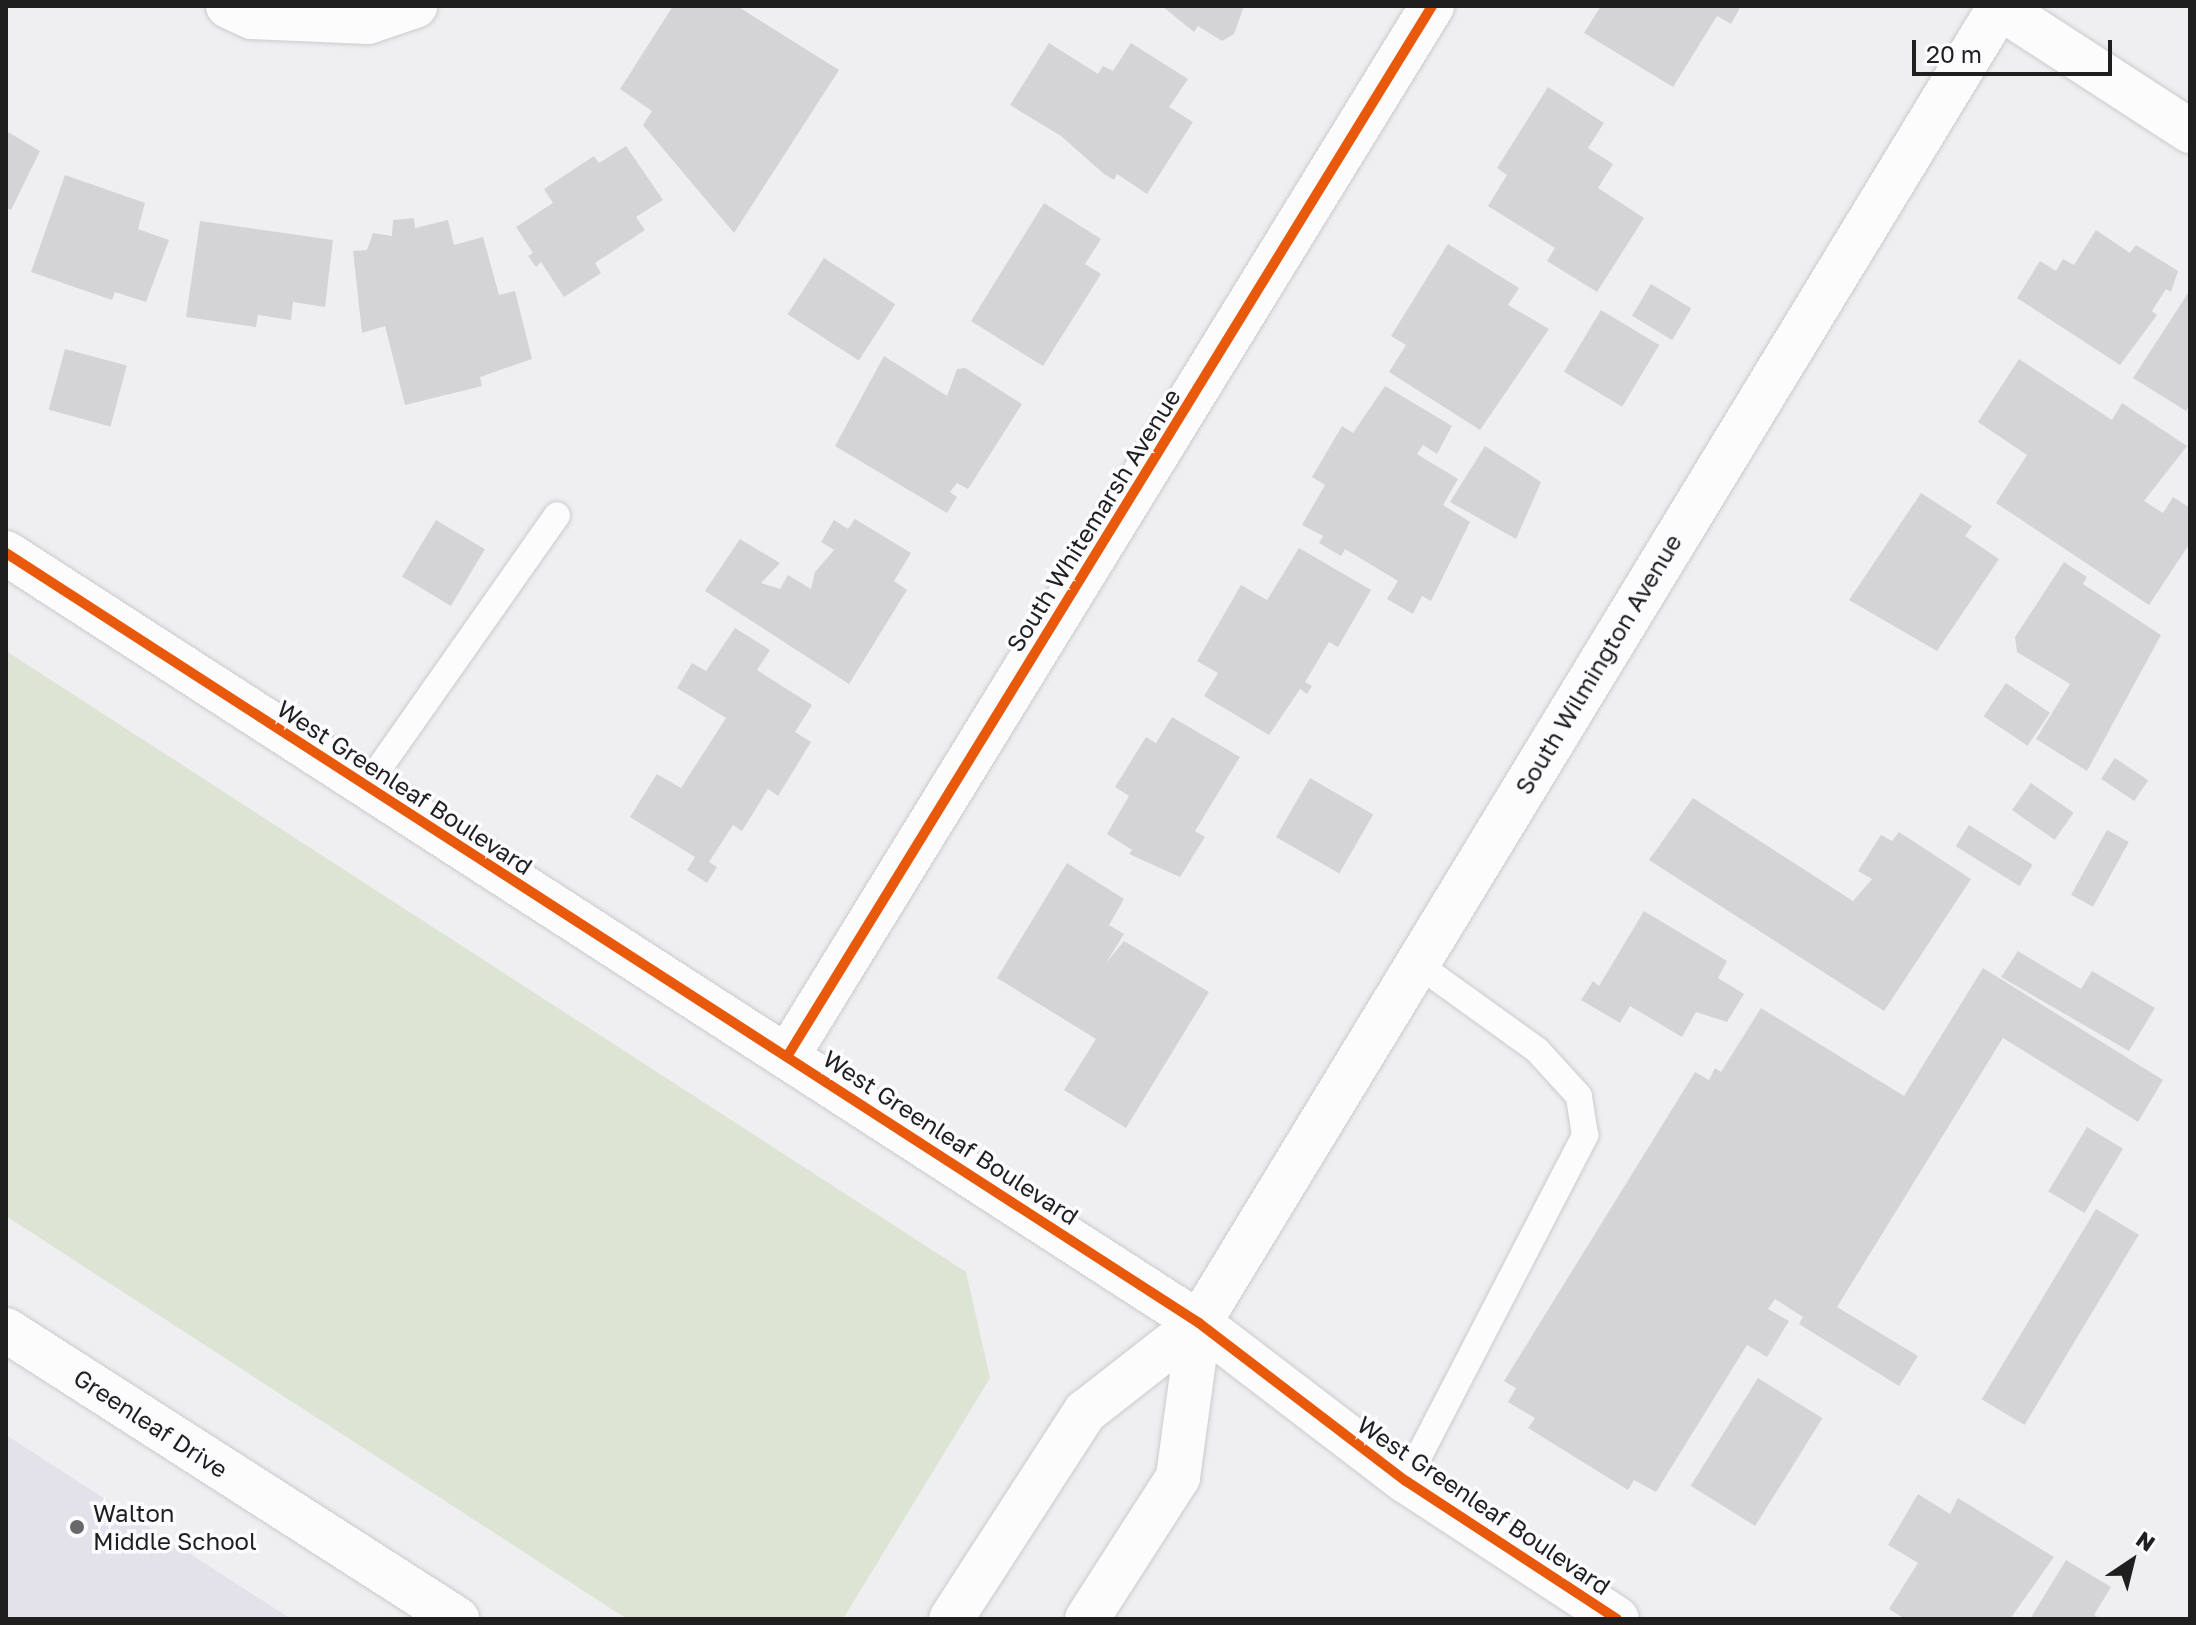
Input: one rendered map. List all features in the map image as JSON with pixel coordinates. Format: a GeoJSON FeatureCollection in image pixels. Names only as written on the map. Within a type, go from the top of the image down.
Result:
{"type":"FeatureCollection","features":[{"type":"Feature","properties":{"kind":"street"},"geometry":{"type":"LineString","coordinates":[[228,6],[252,17],[368,22],[415,6]]}},
{"type":"Feature","properties":{"kind":"street","name":"South Whitemarsh Avenue"},"geometry":{"type":"LineString","coordinates":[[788,1055],[1432,6]]}},
{"type":"Feature","properties":{"kind":"street"},"geometry":{"type":"LineString","coordinates":[[1999,6],[2190,131]]}},
{"type":"Feature","properties":{"kind":"street","name":"South Wilmington Avenue"},"geometry":{"type":"LineString","coordinates":[[951,1619],[1085,1412],[1199,1323],[1999,6]]}},
{"type":"Feature","properties":{"kind":"street","name":"West Greenleaf Boulevard"},"geometry":{"type":"LineString","coordinates":[[6,553],[1199,1323],[1406,1481],[1617,1619]]}},
{"type":"Feature","properties":{"kind":"street","name":"South Wilmington Avenue"},"geometry":{"type":"LineString","coordinates":[[1087,1619],[1178,1477],[1199,1323]]}},
{"type":"Feature","properties":{"kind":"street","name":"Greenleaf Drive"},"geometry":{"type":"LineString","coordinates":[[6,1330],[457,1619]]}},
{"type":"Feature","properties":{"kind":"lane"},"geometry":{"type":"LineString","coordinates":[[366,787],[557,515]]}},
{"type":"Feature","properties":{"kind":"lane"},"geometry":{"type":"LineString","coordinates":[[1406,1481],[1585,1135],[1579,1096],[1537,1050],[1416,963]]}},
{"type":"Feature","properties":{"kind":"shaded area","name":"Walton Middle School"},"geometry":{"type":"Polygon","coordinates":[[[6,1435],[291,1619],[6,1619],[6,1435]]]}},
{"type":"Feature","properties":{"kind":"green space"},"geometry":{"type":"Polygon","coordinates":[[[6,651],[966,1272],[990,1378],[843,1619],[627,1619],[6,1216],[6,651]]]}},
{"type":"Feature","properties":{"kind":"building"},"geometry":{"type":"Polygon","coordinates":[[[673,6],[737,6],[839,70],[734,233],[643,125],[652,111],[620,89],[673,6]]]}},
{"type":"Feature","properties":{"kind":"building"},"geometry":{"type":"Polygon","coordinates":[[[1162,6],[1244,6],[1234,34],[1222,41],[1198,26],[1194,32],[1162,6]]]}},
{"type":"Feature","properties":{"kind":"building"},"geometry":{"type":"Polygon","coordinates":[[[1601,6],[1741,6],[1731,24],[1717,16],[1673,87],[1584,33],[1601,6]]]}},
{"type":"Feature","properties":{"kind":"building"},"geometry":{"type":"Polygon","coordinates":[[[1049,43],[1098,74],[1103,66],[1113,71],[1131,43],[1188,79],[1169,107],[1193,122],[1147,194],[1117,174],[1114,180],[1104,174],[1061,136],[1010,105],[1049,43]]]}},
{"type":"Feature","properties":{"kind":"building"},"geometry":{"type":"Polygon","coordinates":[[[1548,87],[1604,123],[1588,148],[1613,164],[1598,188],[1644,218],[1597,292],[1547,261],[1555,248],[1488,206],[1507,175],[1497,168],[1548,87]]]}},
{"type":"Feature","properties":{"kind":"building"},"geometry":{"type":"Polygon","coordinates":[[[6,131],[40,151],[11,210],[6,208],[6,131]]]}},
{"type":"Feature","properties":{"kind":"building"},"geometry":{"type":"Polygon","coordinates":[[[626,146],[663,200],[636,217],[645,230],[595,263],[601,273],[564,297],[541,262],[536,267],[528,256],[533,253],[516,227],[553,203],[544,189],[594,156],[599,163],[626,146]]]}},
{"type":"Feature","properties":{"kind":"building"},"geometry":{"type":"Polygon","coordinates":[[[65,175],[145,203],[138,229],[169,240],[146,302],[115,292],[112,300],[31,272],[65,175]]]}},
{"type":"Feature","properties":{"kind":"building"},"geometry":{"type":"Polygon","coordinates":[[[1044,203],[1101,239],[1085,264],[1101,274],[1043,366],[971,321],[1044,203]]]}},
{"type":"Feature","properties":{"kind":"building"},"geometry":{"type":"Polygon","coordinates":[[[414,218],[415,228],[448,220],[454,245],[483,237],[499,295],[515,291],[532,359],[480,377],[482,386],[405,405],[385,326],[362,333],[353,251],[367,250],[373,233],[392,236],[393,220],[414,218]]]}},
{"type":"Feature","properties":{"kind":"building"},"geometry":{"type":"Polygon","coordinates":[[[200,221],[333,240],[325,307],[293,302],[291,320],[258,315],[256,327],[186,317],[200,221]]]}},
{"type":"Feature","properties":{"kind":"building"},"geometry":{"type":"Polygon","coordinates":[[[2096,230],[2130,253],[2136,245],[2178,271],[2171,292],[2166,289],[2152,311],[2157,315],[2120,365],[2017,298],[2040,261],[2056,271],[2063,259],[2074,265],[2096,230]]]}},
{"type":"Feature","properties":{"kind":"building"},"geometry":{"type":"Polygon","coordinates":[[[1448,244],[1519,288],[1508,305],[1549,329],[1480,430],[1389,372],[1406,345],[1391,336],[1448,244]]]}},
{"type":"Feature","properties":{"kind":"building"},"geometry":{"type":"Polygon","coordinates":[[[824,258],[895,304],[859,360],[788,314],[824,258]]]}},
{"type":"Feature","properties":{"kind":"building"},"geometry":{"type":"Polygon","coordinates":[[[1651,284],[1691,308],[1672,340],[1632,316],[1651,284]]]}},
{"type":"Feature","properties":{"kind":"building"},"geometry":{"type":"Polygon","coordinates":[[[2190,290],[2190,404],[2186,411],[2133,378],[2190,290]]]}},
{"type":"Feature","properties":{"kind":"building"},"geometry":{"type":"Polygon","coordinates":[[[1601,310],[1659,345],[1622,407],[1564,372],[1601,310]]]}},
{"type":"Feature","properties":{"kind":"building"},"geometry":{"type":"Polygon","coordinates":[[[65,349],[127,366],[111,426],[49,410],[65,349]]]}},
{"type":"Feature","properties":{"kind":"building"},"geometry":{"type":"Polygon","coordinates":[[[884,356],[947,396],[957,369],[965,368],[1022,404],[968,489],[957,483],[950,492],[957,497],[947,513],[835,446],[884,356]]]}},
{"type":"Feature","properties":{"kind":"building"},"geometry":{"type":"Polygon","coordinates":[[[2019,359],[2112,420],[2122,403],[2187,446],[2144,501],[2163,513],[2173,497],[2190,508],[2190,543],[2149,605],[1996,503],[2027,455],[1978,422],[2019,359]]]}},
{"type":"Feature","properties":{"kind":"building"},"geometry":{"type":"Polygon","coordinates":[[[1385,386],[1452,426],[1437,454],[1423,445],[1417,454],[1458,479],[1443,505],[1470,522],[1431,601],[1422,596],[1413,614],[1387,599],[1398,581],[1345,549],[1341,556],[1319,543],[1323,536],[1302,525],[1325,485],[1312,477],[1342,426],[1353,433],[1385,386]]]}},
{"type":"Feature","properties":{"kind":"building"},"geometry":{"type":"Polygon","coordinates":[[[1485,446],[1541,482],[1516,539],[1450,502],[1485,446]]]}},
{"type":"Feature","properties":{"kind":"building"},"geometry":{"type":"Polygon","coordinates":[[[1921,493],[1972,526],[1965,536],[1999,559],[1937,651],[1849,600],[1921,493]]]}},
{"type":"Feature","properties":{"kind":"building"},"geometry":{"type":"Polygon","coordinates":[[[855,519],[911,553],[894,581],[907,590],[849,684],[705,591],[740,539],[780,563],[761,583],[780,589],[788,575],[811,589],[815,572],[834,550],[821,542],[834,520],[848,529],[855,519]]]}},
{"type":"Feature","properties":{"kind":"building"},"geometry":{"type":"Polygon","coordinates":[[[436,520],[485,549],[451,606],[402,577],[436,520]]]}},
{"type":"Feature","properties":{"kind":"building"},"geometry":{"type":"Polygon","coordinates":[[[1299,548],[1371,590],[1338,647],[1329,642],[1305,682],[1312,686],[1307,694],[1300,689],[1269,735],[1204,696],[1218,673],[1197,661],[1241,585],[1267,600],[1299,548]]]}},
{"type":"Feature","properties":{"kind":"building"},"geometry":{"type":"Polygon","coordinates":[[[2064,562],[2087,577],[2083,584],[2161,635],[2087,771],[2036,739],[2070,684],[2017,652],[2015,637],[2064,562]]]}},
{"type":"Feature","properties":{"kind":"building"},"geometry":{"type":"Polygon","coordinates":[[[735,628],[770,650],[757,670],[812,705],[795,732],[811,742],[778,796],[768,789],[742,831],[733,825],[709,862],[717,867],[707,883],[687,870],[695,857],[630,817],[657,774],[681,788],[726,718],[677,688],[692,663],[706,671],[735,628]]]}},
{"type":"Feature","properties":{"kind":"building"},"geometry":{"type":"Polygon","coordinates":[[[2006,683],[2050,713],[2028,746],[1984,716],[2006,683]]]}},
{"type":"Feature","properties":{"kind":"building"},"geometry":{"type":"Polygon","coordinates":[[[1172,717],[1240,757],[1195,831],[1205,837],[1180,877],[1129,854],[1132,850],[1107,834],[1129,796],[1115,787],[1146,737],[1156,743],[1172,717]]]}},
{"type":"Feature","properties":{"kind":"building"},"geometry":{"type":"Polygon","coordinates":[[[2115,758],[2148,780],[2134,801],[2101,779],[2115,758]]]}},
{"type":"Feature","properties":{"kind":"building"},"geometry":{"type":"Polygon","coordinates":[[[1310,778],[1373,815],[1339,873],[1276,837],[1310,778]]]}},
{"type":"Feature","properties":{"kind":"building"},"geometry":{"type":"Polygon","coordinates":[[[2031,783],[2074,813],[2055,840],[2012,810],[2031,783]]]}},
{"type":"Feature","properties":{"kind":"building"},"geometry":{"type":"Polygon","coordinates":[[[1693,798],[1853,901],[1872,879],[1858,871],[1881,835],[1892,841],[1899,832],[1971,879],[1884,1011],[1649,860],[1693,798]]]}},
{"type":"Feature","properties":{"kind":"building"},"geometry":{"type":"Polygon","coordinates":[[[1969,825],[2033,865],[2019,886],[1956,846],[1969,825]]]}},
{"type":"Feature","properties":{"kind":"building"},"geometry":{"type":"Polygon","coordinates":[[[2107,830],[2129,842],[2093,907],[2071,895],[2107,830]]]}},
{"type":"Feature","properties":{"kind":"building"},"geometry":{"type":"Polygon","coordinates":[[[1067,863],[1124,899],[1109,925],[1124,934],[1106,963],[1124,941],[1209,992],[1126,1128],[1064,1090],[1096,1039],[997,978],[1067,863]]]}},
{"type":"Feature","properties":{"kind":"building"},"geometry":{"type":"Polygon","coordinates":[[[1644,911],[1727,961],[1718,978],[1744,994],[1727,1022],[1696,1012],[1682,1037],[1630,1006],[1620,1023],[1581,1000],[1593,981],[1599,986],[1644,911]]]}},
{"type":"Feature","properties":{"kind":"building"},"geometry":{"type":"Polygon","coordinates":[[[2018,951],[2081,989],[2092,971],[2155,1008],[2129,1051],[2001,977],[2018,951]]]}},
{"type":"Feature","properties":{"kind":"building"},"geometry":{"type":"Polygon","coordinates":[[[1983,968],[2163,1080],[2138,1122],[2003,1038],[1837,1307],[1918,1356],[1899,1386],[1799,1324],[1803,1317],[1775,1299],[1768,1309],[1789,1321],[1767,1357],[1747,1345],[1656,1492],[1634,1480],[1628,1490],[1528,1428],[1535,1418],[1508,1402],[1516,1388],[1504,1381],[1695,1072],[1709,1080],[1715,1068],[1721,1072],[1761,1008],[1904,1096],[1983,968]]]}},
{"type":"Feature","properties":{"kind":"building"},"geometry":{"type":"Polygon","coordinates":[[[2087,1127],[2123,1149],[2084,1213],[2048,1191],[2087,1127]]]}},
{"type":"Feature","properties":{"kind":"building"},"geometry":{"type":"Polygon","coordinates":[[[2096,1209],[2139,1235],[2025,1425],[1982,1399],[2096,1209]]]}},
{"type":"Feature","properties":{"kind":"building"},"geometry":{"type":"Polygon","coordinates":[[[1758,1378],[1822,1418],[1755,1526],[1691,1486],[1758,1378]]]}},
{"type":"Feature","properties":{"kind":"building"},"geometry":{"type":"Polygon","coordinates":[[[1918,1494],[1950,1514],[1958,1498],[2054,1557],[2010,1619],[1905,1619],[1889,1609],[1918,1563],[1888,1545],[1918,1494]]]}},
{"type":"Feature","properties":{"kind":"building"},"geometry":{"type":"Polygon","coordinates":[[[2066,1560],[2111,1587],[2094,1615],[2101,1619],[2030,1619],[2066,1560]]]}},
{"type":"Feature","properties":{"kind":"cycle path"},"geometry":{"type":"LineString","coordinates":[[788,1055],[1432,6]]}},
{"type":"Feature","properties":{"kind":"cycle path"},"geometry":{"type":"LineString","coordinates":[[6,553],[1199,1323],[1406,1481],[1617,1619]]}},
{"type":"Feature","properties":{"kind":"place","name":"Walton Middle School"},"geometry":{"type":"Point","coordinates":[77,1527]}}]}
